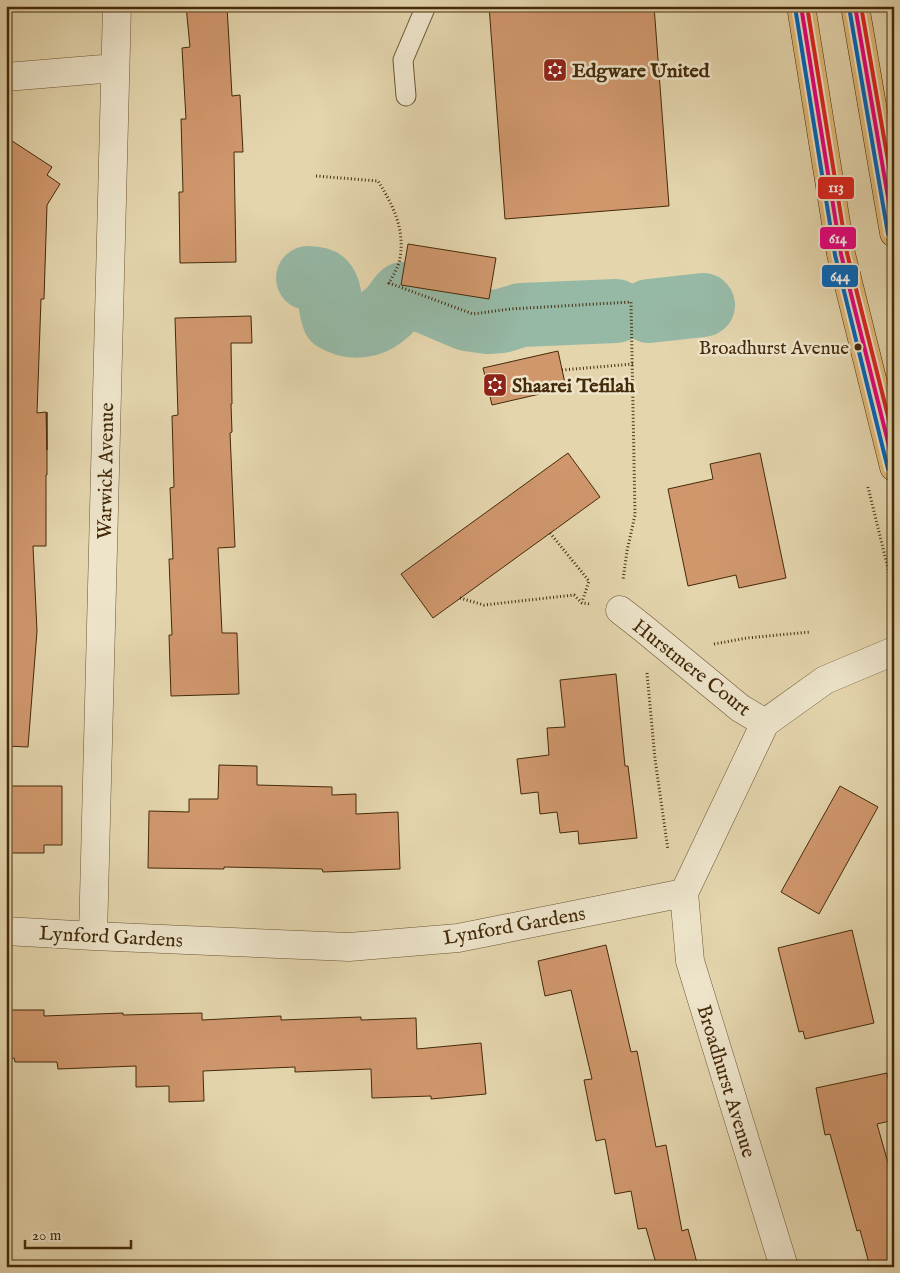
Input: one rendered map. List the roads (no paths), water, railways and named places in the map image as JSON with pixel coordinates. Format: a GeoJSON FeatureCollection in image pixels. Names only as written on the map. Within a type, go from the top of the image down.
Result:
{"type":"FeatureCollection","features":[{"type":"Feature","properties":{"kind":"highway"},"geometry":{"type":"LineString","coordinates":[[801,6],[841,254],[894,466]]}},
{"type":"Feature","properties":{"kind":"highway"},"geometry":{"type":"LineString","coordinates":[[855,6],[894,233]]}},
{"type":"Feature","properties":{"kind":"street","name":"Warwick Avenue"},"geometry":{"type":"LineString","coordinates":[[93,936],[117,6]]}},
{"type":"Feature","properties":{"kind":"street"},"geometry":{"type":"LineString","coordinates":[[6,78],[115,68]]}},
{"type":"Feature","properties":{"kind":"street","name":"Hurstmere Court"},"geometry":{"type":"LineString","coordinates":[[620,610],[740,708],[765,723]]}},
{"type":"Feature","properties":{"kind":"street"},"geometry":{"type":"LineString","coordinates":[[684,893],[765,723],[825,680],[894,652]]}},
{"type":"Feature","properties":{"kind":"street","name":"Lynford Gardens"},"geometry":{"type":"LineString","coordinates":[[6,931],[349,947],[458,938],[684,893]]}},
{"type":"Feature","properties":{"kind":"street","name":"Broadhurst Avenue"},"geometry":{"type":"LineString","coordinates":[[684,893],[690,962],[784,1267]]}},
{"type":"Feature","properties":{"kind":"lane"},"geometry":{"type":"LineString","coordinates":[[406,96],[403,60],[426,6]]}},
{"type":"Feature","properties":{"kind":"waterway"},"geometry":{"type":"LineString","coordinates":[[308,278],[317,279],[327,286],[334,319],[357,326],[371,323],[385,315],[403,294],[408,294],[467,319],[488,322],[501,321],[521,315],[616,311]]}},
{"type":"Feature","properties":{"kind":"waterway"},"geometry":{"type":"LineString","coordinates":[[649,311],[703,305]]}},
{"type":"Feature","properties":{"kind":"place","name":"Edgware United"},"geometry":{"type":"Point","coordinates":[555,70]}},
{"type":"Feature","properties":{"kind":"place","name":"Broadhurst Avenue"},"geometry":{"type":"Point","coordinates":[858,347]}},
{"type":"Feature","properties":{"kind":"place","name":"Shaarei Tefilah"},"geometry":{"type":"Point","coordinates":[495,385]}}]}
